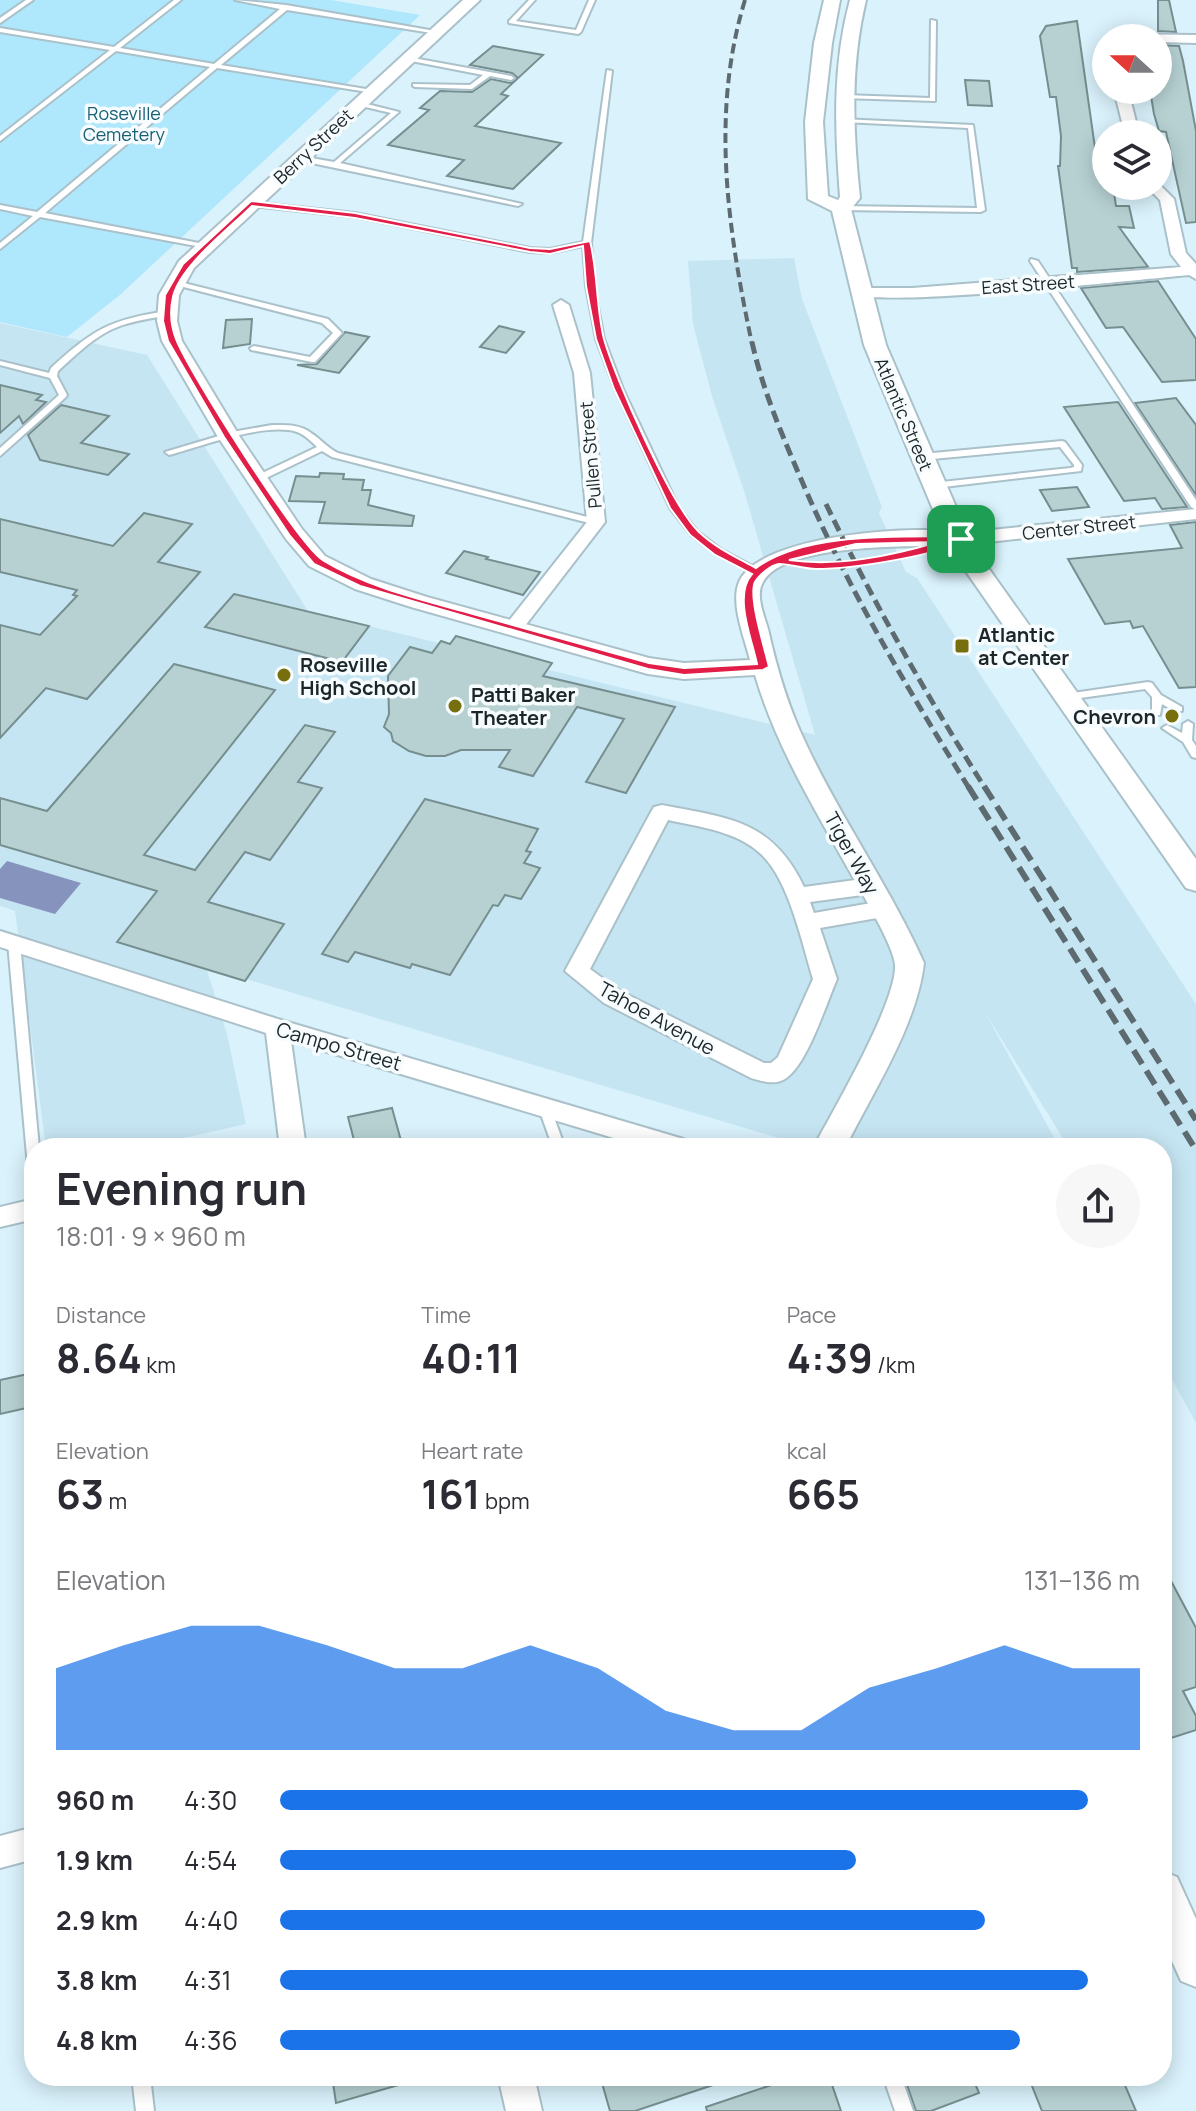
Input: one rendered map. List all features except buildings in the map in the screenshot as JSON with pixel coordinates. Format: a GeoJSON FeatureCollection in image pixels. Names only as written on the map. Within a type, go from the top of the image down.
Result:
{"type":"FeatureCollection","features":[{"type":"Feature","properties":{"kind":"main road"},"geometry":{"type":"LineString","coordinates":[[832,0],[824,35],[814,122],[818,199],[841,208]]}},
{"type":"Feature","properties":{"kind":"main road","name":"Atlantic Street"},"geometry":{"type":"LineString","coordinates":[[858,0],[850,25],[843,120],[850,198],[841,208],[875,345],[922,457],[977,570],[1196,881]]}},
{"type":"Feature","properties":{"kind":"main road"},"geometry":{"type":"LineString","coordinates":[[824,35],[834,45],[828,109],[831,115],[843,120]]}},
{"type":"Feature","properties":{"kind":"street","name":"Berry Street"},"geometry":{"type":"LineString","coordinates":[[167,313],[169,295],[175,282],[204,246],[472,0]]}},
{"type":"Feature","properties":{"kind":"street"},"geometry":{"type":"LineString","coordinates":[[1172,39],[1196,39]]}},
{"type":"Feature","properties":{"kind":"street"},"geometry":{"type":"LineString","coordinates":[[1167,200],[1179,254],[1195,272]]}},
{"type":"Feature","properties":{"kind":"street","name":"East Street"},"geometry":{"type":"LineString","coordinates":[[860,293],[912,293],[1195,272]]}},
{"type":"Feature","properties":{"kind":"street","name":"Pullen Street"},"geometry":{"type":"LineString","coordinates":[[514,627],[596,522],[582,373],[561,305]]}},
{"type":"Feature","properties":{"kind":"street"},"geometry":{"type":"LineString","coordinates":[[167,313],[172,341],[229,437],[294,534],[317,561],[363,584],[648,666],[684,671],[763,667]]}},
{"type":"Feature","properties":{"kind":"street","name":"Center Street"},"geometry":{"type":"LineString","coordinates":[[961,539],[1196,514]]}},
{"type":"Feature","properties":{"kind":"street"},"geometry":{"type":"LineString","coordinates":[[767,566],[854,562],[906,554],[961,539]]}},
{"type":"Feature","properties":{"kind":"street","name":"Tiger Way"},"geometry":{"type":"LineString","coordinates":[[767,566],[750,582],[748,595],[763,667],[799,757],[910,963],[908,980],[891,1027],[834,1138]]}},
{"type":"Feature","properties":{"kind":"street","name":"Tahoe Avenue"},"geometry":{"type":"LineString","coordinates":[[662,812],[738,831],[770,849],[797,896],[825,979],[788,1063],[776,1073],[760,1072],[639,1011],[612,997],[577,971],[662,812]]}},
{"type":"Feature","properties":{"kind":"street"},"geometry":{"type":"LineString","coordinates":[[797,896],[876,898]]}},
{"type":"Feature","properties":{"kind":"street"},"geometry":{"type":"LineString","coordinates":[[806,923],[876,898]]}},
{"type":"Feature","properties":{"kind":"street","name":"Campo Street"},"geometry":{"type":"LineString","coordinates":[[7,941],[277,1028],[648,1138]]}},
{"type":"Feature","properties":{"kind":"street"},"geometry":{"type":"LineString","coordinates":[[277,1028],[292,1138]]}},
{"type":"Feature","properties":{"kind":"street"},"geometry":{"type":"LineString","coordinates":[[0,1217],[24,1211]]}},
{"type":"Feature","properties":{"kind":"street"},"geometry":{"type":"LineString","coordinates":[[0,1852],[24,1846]]}},
{"type":"Feature","properties":{"kind":"street"},"geometry":{"type":"LineString","coordinates":[[1172,1914],[1196,1966]]}},
{"type":"Feature","properties":{"kind":"street"},"geometry":{"type":"LineString","coordinates":[[518,2086],[524,2111]]}},
{"type":"Feature","properties":{"kind":"lane"},"geometry":{"type":"LineString","coordinates":[[0,21],[30,0]]}},
{"type":"Feature","properties":{"kind":"lane"},"geometry":{"type":"LineString","coordinates":[[0,139],[178,0]]}},
{"type":"Feature","properties":{"kind":"lane"},"geometry":{"type":"LineString","coordinates":[[238,0],[438,32]]}},
{"type":"Feature","properties":{"kind":"lane"},"geometry":{"type":"LineString","coordinates":[[532,0],[511,22],[578,32],[592,0]]}},
{"type":"Feature","properties":{"kind":"lane"},"geometry":{"type":"LineString","coordinates":[[0,247],[286,7]]}},
{"type":"Feature","properties":{"kind":"lane"},"geometry":{"type":"LineString","coordinates":[[844,97],[933,100],[933,21]]}},
{"type":"Feature","properties":{"kind":"lane"},"geometry":{"type":"LineString","coordinates":[[0,30],[216,66],[365,98],[396,112],[335,164]]}},
{"type":"Feature","properties":{"kind":"lane"},"geometry":{"type":"LineString","coordinates":[[408,59],[511,78]]}},
{"type":"Feature","properties":{"kind":"lane"},"geometry":{"type":"LineString","coordinates":[[609,71],[587,243],[590,286],[600,339],[619,389],[675,508],[694,533],[719,552],[767,566]]}},
{"type":"Feature","properties":{"kind":"lane"},"geometry":{"type":"LineString","coordinates":[[415,85],[472,87],[488,74]]}},
{"type":"Feature","properties":{"kind":"lane"},"geometry":{"type":"LineString","coordinates":[[841,208],[981,210],[971,126],[843,120]]}},
{"type":"Feature","properties":{"kind":"lane"},"geometry":{"type":"LineString","coordinates":[[300,158],[518,204]]}},
{"type":"Feature","properties":{"kind":"lane"},"geometry":{"type":"LineString","coordinates":[[251,204],[355,215],[530,250],[550,251],[587,243]]}},
{"type":"Feature","properties":{"kind":"lane"},"geometry":{"type":"LineString","coordinates":[[0,207],[204,246]]}},
{"type":"Feature","properties":{"kind":"lane"},"geometry":{"type":"LineString","coordinates":[[1034,261],[1196,507]]}},
{"type":"Feature","properties":{"kind":"lane"},"geometry":{"type":"LineString","coordinates":[[175,282],[325,321],[338,333],[312,360],[254,348]]}},
{"type":"Feature","properties":{"kind":"lane"},"geometry":{"type":"LineString","coordinates":[[0,453],[63,395],[53,376],[54,370],[104,328],[130,318],[167,313]]}},
{"type":"Feature","properties":{"kind":"lane"},"geometry":{"type":"LineString","coordinates":[[0,363],[53,376]]}},
{"type":"Feature","properties":{"kind":"lane"},"geometry":{"type":"LineString","coordinates":[[169,452],[229,437],[287,428],[301,430],[320,449],[596,522]]}},
{"type":"Feature","properties":{"kind":"lane"},"geometry":{"type":"LineString","coordinates":[[922,457],[1062,444],[1078,465],[1078,469],[1070,471],[935,485]]}},
{"type":"Feature","properties":{"kind":"lane"},"geometry":{"type":"LineString","coordinates":[[259,478],[320,449]]}},
{"type":"Feature","properties":{"kind":"lane"},"geometry":{"type":"LineString","coordinates":[[1066,697],[1148,685],[1157,697],[1178,709]]}},
{"type":"Feature","properties":{"kind":"lane"},"geometry":{"type":"LineString","coordinates":[[1156,713],[1157,697]]}},
{"type":"Feature","properties":{"kind":"lane"},"geometry":{"type":"LineString","coordinates":[[1187,740],[1188,724]]}},
{"type":"Feature","properties":{"kind":"lane"},"geometry":{"type":"LineString","coordinates":[[1167,728],[1187,740],[1196,755]]}},
{"type":"Feature","properties":{"kind":"lane"},"geometry":{"type":"LineString","coordinates":[[7,941],[31,1138]]}},
{"type":"Feature","properties":{"kind":"lane"},"geometry":{"type":"LineString","coordinates":[[544,1105],[556,1138]]}},
{"type":"Feature","properties":{"kind":"lane"},"geometry":{"type":"LineString","coordinates":[[142,2086],[145,2111]]}},
{"type":"Feature","properties":{"kind":"lane"},"geometry":{"type":"LineString","coordinates":[[895,2086],[904,2111]]}},
{"type":"Feature","properties":{"kind":"shaded area","name":"Roseville High School"},"geometry":{"type":"Polygon","coordinates":[[[794,258],[802,299],[882,507],[879,513],[906,572],[917,578],[1196,1004],[1196,1423],[1172,1379],[1172,1138],[1063,1138],[984,1011],[1054,1138],[779,1138],[206,967],[227,1034],[246,1124],[184,1138],[45,1138],[15,911],[0,906],[0,323],[147,355],[308,611],[815,735],[745,494],[712,396],[693,324],[688,261],[794,258]]]}},
{"type":"Feature","properties":{"kind":"shaded area"},"geometry":{"type":"Polygon","coordinates":[[[7,861],[81,883],[55,914],[0,898],[0,869],[7,861]]]}},
{"type":"Feature","properties":{"kind":"green space","name":"Roseville Cemetery"},"geometry":{"type":"Polygon","coordinates":[[[0,0],[331,0],[420,15],[121,294],[67,337],[0,322],[0,0]]]}},
{"type":"Feature","properties":{"kind":"railway"},"geometry":{"type":"LineString","coordinates":[[745,0],[734,43],[728,86],[726,172],[736,258],[752,344]]}},
{"type":"Feature","properties":{"kind":"railway"},"geometry":{"type":"LineString","coordinates":[[752,342],[780,428],[838,559],[901,675],[969,788]]}},
{"type":"Feature","properties":{"kind":"railway"},"geometry":{"type":"LineString","coordinates":[[826,504],[901,648],[985,788]]}},
{"type":"Feature","properties":{"kind":"railway"},"geometry":{"type":"LineString","coordinates":[[968,786],[1196,1150]]}},
{"type":"Feature","properties":{"kind":"railway"},"geometry":{"type":"LineString","coordinates":[[984,786],[1196,1120]]}},
{"type":"Feature","properties":{"kind":"place","name":"Atlantic at Center"},"geometry":{"type":"Point","coordinates":[962,646]}},
{"type":"Feature","properties":{"kind":"place","name":"Roseville High School"},"geometry":{"type":"Point","coordinates":[284,675]}},
{"type":"Feature","properties":{"kind":"place","name":"Patti Baker Theater"},"geometry":{"type":"Point","coordinates":[455,706]}},
{"type":"Feature","properties":{"kind":"place","name":"Chevron"},"geometry":{"type":"Point","coordinates":[1172,716]}},
{"type":"Feature","properties":{"kind":"route"},"geometry":{"type":"LineString","coordinates":[[961,539],[887,539],[831,544],[795,554],[776,561],[766,565],[750,582],[748,595],[763,667],[684,671],[648,666],[419,602],[363,584],[317,561],[294,534],[229,437],[172,341],[167,321],[169,295],[186,265],[251,204],[355,215],[530,250],[550,251],[587,243],[590,286],[600,339],[649,456],[675,508],[694,533],[719,552],[757,572],[766,565],[776,561],[815,566],[854,562],[906,554],[961,539]]}}]}
